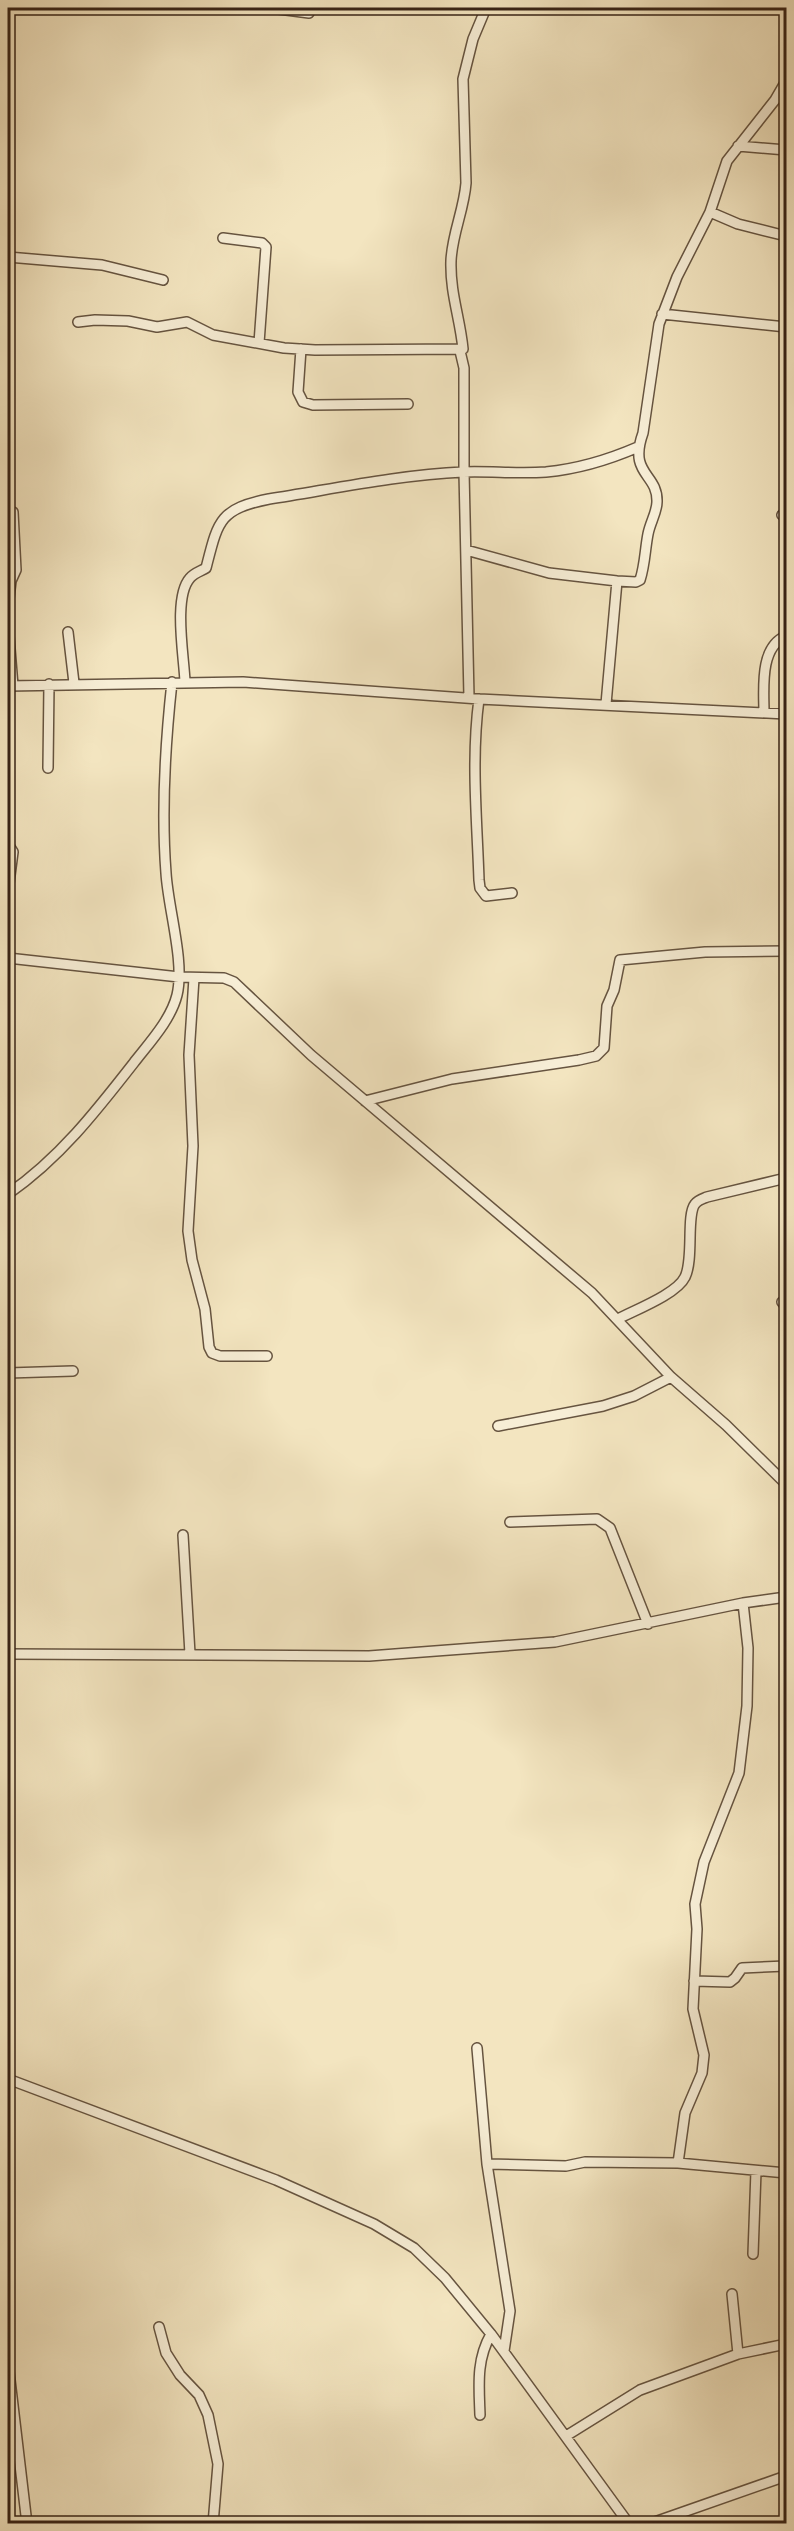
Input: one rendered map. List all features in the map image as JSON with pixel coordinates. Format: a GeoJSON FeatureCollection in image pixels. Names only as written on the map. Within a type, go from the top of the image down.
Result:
{"type":"FeatureCollection","features":[{"type":"Feature","properties":{"kind":"street"},"geometry":{"type":"LineString","coordinates":[[271,8],[309,13]]}},
{"type":"Feature","properties":{"kind":"street"},"geometry":{"type":"LineString","coordinates":[[486,8],[473,39],[463,80],[466,183],[451,260],[452,297],[463,349],[460,351],[464,368],[466,550],[474,698],[474,764],[479,880],[480,888],[486,896],[512,893]]}},
{"type":"Feature","properties":{"kind":"street"},"geometry":{"type":"LineString","coordinates":[[466,550],[549,573],[617,581],[636,582],[640,580],[648,533],[657,507],[656,493],[639,461],[638,447],[643,433],[662,314],[677,277],[710,212],[727,160],[775,100],[786,81]]}},
{"type":"Feature","properties":{"kind":"street"},"geometry":{"type":"LineString","coordinates":[[775,100],[786,100]]}},
{"type":"Feature","properties":{"kind":"street"},"geometry":{"type":"LineString","coordinates":[[738,146],[786,150]]}},
{"type":"Feature","properties":{"kind":"street"},"geometry":{"type":"LineString","coordinates":[[710,212],[738,224],[786,236]]}},
{"type":"Feature","properties":{"kind":"street"},"geometry":{"type":"LineString","coordinates":[[223,238],[258,242],[266,247],[260,343]]}},
{"type":"Feature","properties":{"kind":"street"},"geometry":{"type":"LineString","coordinates":[[8,257],[102,265],[163,279]]}},
{"type":"Feature","properties":{"kind":"street"},"geometry":{"type":"LineString","coordinates":[[662,314],[786,327]]}},
{"type":"Feature","properties":{"kind":"street"},"geometry":{"type":"LineString","coordinates":[[78,322],[128,321],[157,327],[188,322],[213,335],[301,349],[352,351],[463,349]]}},
{"type":"Feature","properties":{"kind":"street"},"geometry":{"type":"LineString","coordinates":[[301,349],[298,392],[303,402],[314,405],[408,404]]}},
{"type":"Feature","properties":{"kind":"street"},"geometry":{"type":"LineString","coordinates":[[185,682],[181,609],[183,591],[192,576],[206,568],[219,527],[228,512],[248,503],[327,489],[464,472],[522,473],[563,470],[602,461],[638,447]]}},
{"type":"Feature","properties":{"kind":"street"},"geometry":{"type":"LineString","coordinates":[[8,608],[11,580],[16,570],[13,512]]}},
{"type":"Feature","properties":{"kind":"street"},"geometry":{"type":"LineString","coordinates":[[606,704],[617,581]]}},
{"type":"Feature","properties":{"kind":"street"},"geometry":{"type":"LineString","coordinates":[[8,624],[10,686],[74,683],[255,682],[474,698],[786,714]]}},
{"type":"Feature","properties":{"kind":"street"},"geometry":{"type":"LineString","coordinates":[[68,632],[74,683]]}},
{"type":"Feature","properties":{"kind":"street"},"geometry":{"type":"LineString","coordinates":[[764,713],[764,681],[769,653],[774,645],[786,636]]}},
{"type":"Feature","properties":{"kind":"street"},"geometry":{"type":"LineString","coordinates":[[8,1194],[43,1167],[88,1121],[159,1030],[173,1006],[179,976],[166,876],[162,821],[164,747],[172,682]]}},
{"type":"Feature","properties":{"kind":"street"},"geometry":{"type":"LineString","coordinates":[[48,768],[49,684]]}},
{"type":"Feature","properties":{"kind":"street"},"geometry":{"type":"LineString","coordinates":[[8,843],[13,852],[8,891]]}},
{"type":"Feature","properties":{"kind":"street"},"geometry":{"type":"LineString","coordinates":[[365,1101],[452,1079],[596,1056],[604,1048],[607,1006],[614,990],[620,960],[705,952],[786,951]]}},
{"type":"Feature","properties":{"kind":"street"},"geometry":{"type":"LineString","coordinates":[[8,958],[194,978],[224,978],[234,982],[288,1034],[365,1101],[592,1293],[671,1377],[784,1477]]}},
{"type":"Feature","properties":{"kind":"street"},"geometry":{"type":"LineString","coordinates":[[194,978],[189,1055],[193,1133],[188,1218],[189,1246],[205,1309],[210,1350],[220,1356],[267,1356]]}},
{"type":"Feature","properties":{"kind":"street"},"geometry":{"type":"LineString","coordinates":[[618,1319],[667,1294],[678,1287],[685,1278],[691,1242],[692,1210],[696,1202],[707,1197],[786,1178]]}},
{"type":"Feature","properties":{"kind":"street"},"geometry":{"type":"LineString","coordinates":[[8,1373],[73,1371]]}},
{"type":"Feature","properties":{"kind":"street"},"geometry":{"type":"LineString","coordinates":[[498,1426],[622,1401],[671,1377]]}},
{"type":"Feature","properties":{"kind":"street"},"geometry":{"type":"LineString","coordinates":[[510,1522],[597,1519],[606,1523],[648,1624]]}},
{"type":"Feature","properties":{"kind":"street"},"geometry":{"type":"LineString","coordinates":[[183,1535],[190,1654]]}},
{"type":"Feature","properties":{"kind":"street"},"geometry":{"type":"LineString","coordinates":[[8,1654],[369,1656],[416,1654],[555,1642],[743,1603],[786,1597]]}},
{"type":"Feature","properties":{"kind":"street"},"geometry":{"type":"LineString","coordinates":[[678,2163],[685,2112],[702,2073],[704,2055],[693,2009],[697,1929],[695,1904],[704,1862],[739,1773],[747,1706],[748,1648],[743,1603]]}},
{"type":"Feature","properties":{"kind":"street"},"geometry":{"type":"LineString","coordinates":[[694,1981],[730,1982],[742,1968],[786,1966]]}},
{"type":"Feature","properties":{"kind":"street"},"geometry":{"type":"LineString","coordinates":[[477,2048],[488,2164],[510,2311],[504,2351]]}},
{"type":"Feature","properties":{"kind":"street"},"geometry":{"type":"LineString","coordinates":[[8,2079],[276,2181],[374,2224],[414,2248],[431,2262],[491,2334],[629,2523]]}},
{"type":"Feature","properties":{"kind":"street"},"geometry":{"type":"LineString","coordinates":[[488,2164],[566,2166],[585,2162],[678,2163],[786,2173]]}},
{"type":"Feature","properties":{"kind":"street"},"geometry":{"type":"LineString","coordinates":[[753,2254],[756,2170]]}},
{"type":"Feature","properties":{"kind":"street"},"geometry":{"type":"LineString","coordinates":[[732,2294],[738,2354]]}},
{"type":"Feature","properties":{"kind":"street"},"geometry":{"type":"LineString","coordinates":[[159,2327],[166,2353],[180,2375],[199,2395],[208,2415],[218,2464],[213,2523]]}},
{"type":"Feature","properties":{"kind":"street"},"geometry":{"type":"LineString","coordinates":[[480,2415],[478,2378],[480,2362],[491,2334]]}},
{"type":"Feature","properties":{"kind":"street"},"geometry":{"type":"LineString","coordinates":[[566,2436],[640,2390],[738,2354],[786,2344]]}},
{"type":"Feature","properties":{"kind":"street"},"geometry":{"type":"LineString","coordinates":[[8,2363],[27,2523]]}},
{"type":"Feature","properties":{"kind":"street"},"geometry":{"type":"LineString","coordinates":[[649,2523],[786,2476]]}}]}
